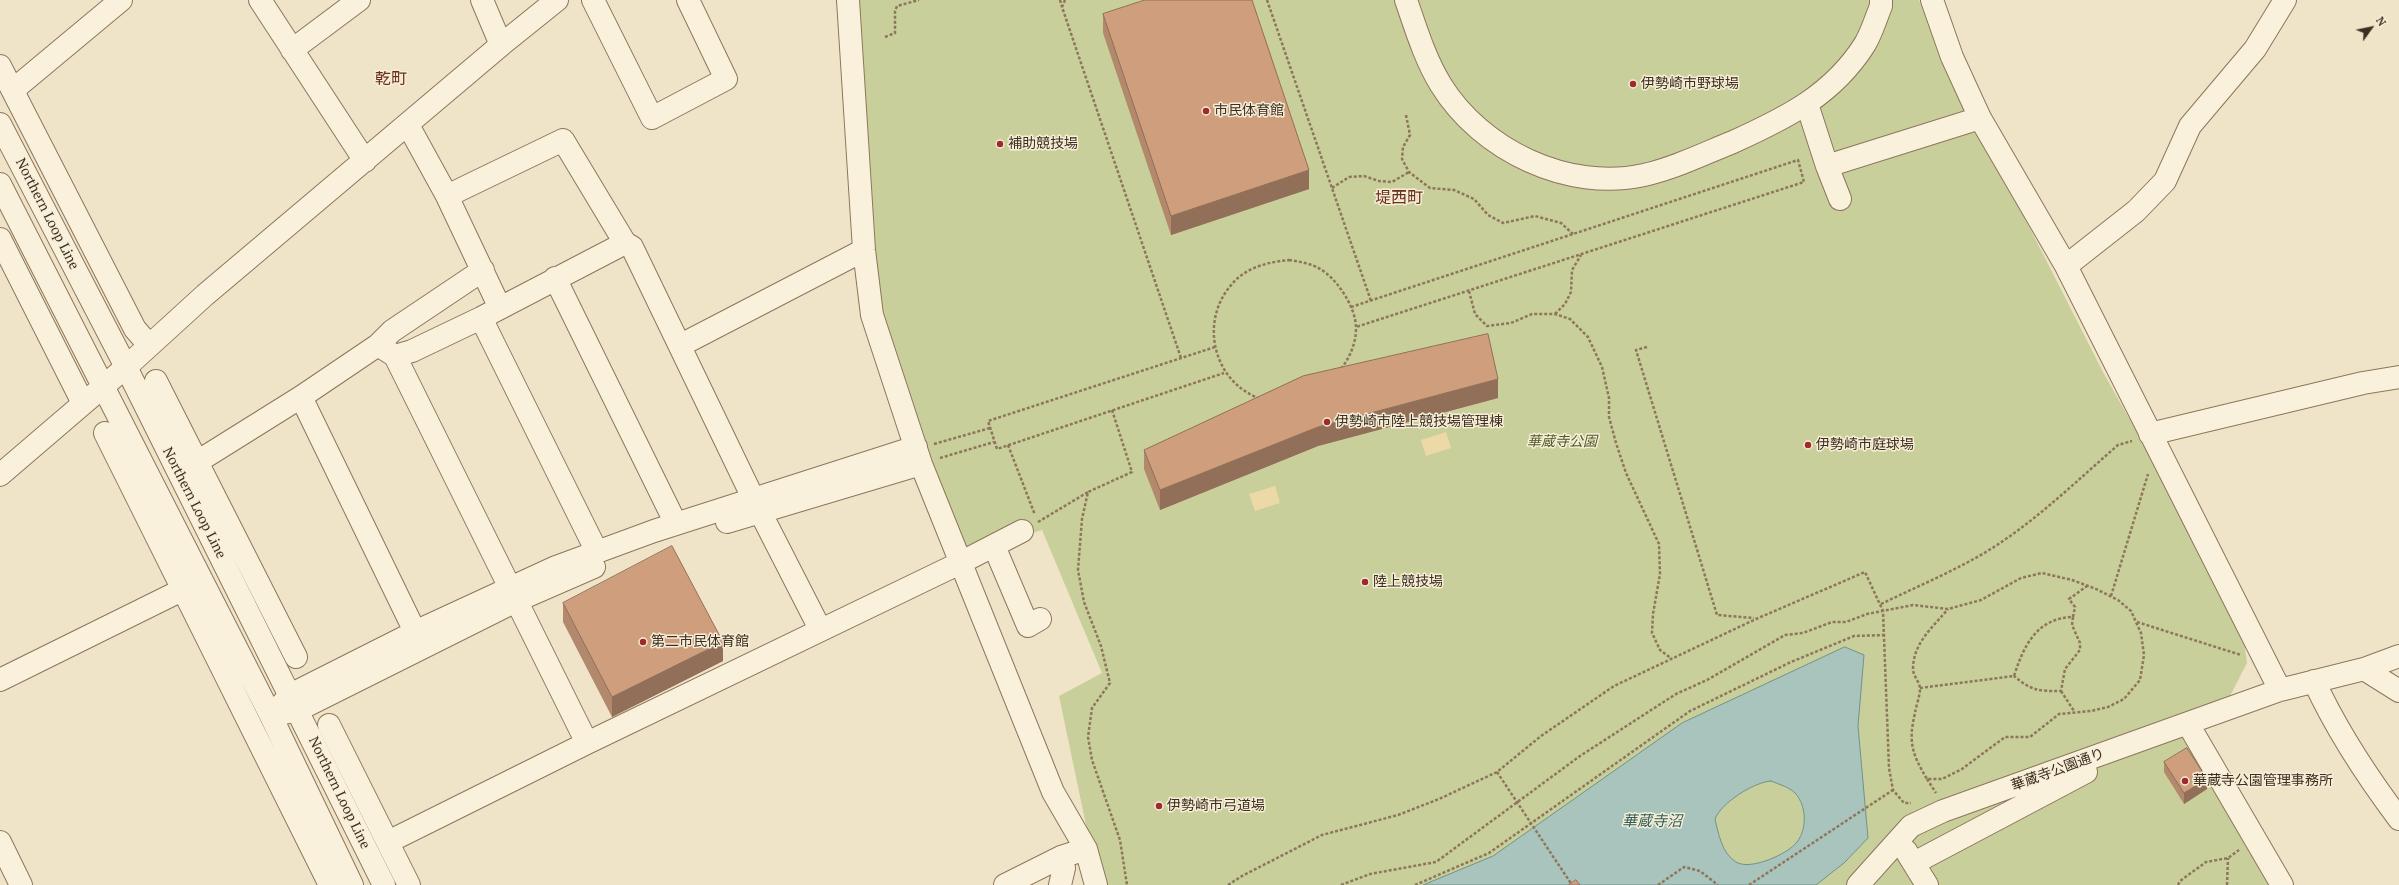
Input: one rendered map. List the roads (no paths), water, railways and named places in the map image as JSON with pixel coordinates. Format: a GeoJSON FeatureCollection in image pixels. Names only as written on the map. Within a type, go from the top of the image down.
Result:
{"type":"FeatureCollection","features":[{"type":"Feature","properties":{"kind":"street"},"geometry":{"type":"LineString","coordinates":[[12,90],[121,0]]}},
{"type":"Feature","properties":{"kind":"street"},"geometry":{"type":"LineString","coordinates":[[260,0],[365,161]]}},
{"type":"Feature","properties":{"kind":"street"},"geometry":{"type":"LineString","coordinates":[[292,50],[359,0]]}},
{"type":"Feature","properties":{"kind":"street"},"geometry":{"type":"LineString","coordinates":[[482,0],[501,45]]}},
{"type":"Feature","properties":{"kind":"street"},"geometry":{"type":"LineString","coordinates":[[0,474],[126,367],[205,295],[501,45],[557,0]]}},
{"type":"Feature","properties":{"kind":"street"},"geometry":{"type":"LineString","coordinates":[[593,0],[652,118],[726,78],[688,0]]}},
{"type":"Feature","properties":{"kind":"street"},"geometry":{"type":"LineString","coordinates":[[848,0],[864,250],[872,315],[926,453],[960,563],[1053,792],[1086,849],[1096,885]]}},
{"type":"Feature","properties":{"kind":"street"},"geometry":{"type":"LineString","coordinates":[[1401,2],[1442,85],[1475,126],[1510,152],[1545,167],[1603,178],[1642,175],[1686,162],[1784,118],[1807,104],[1843,75],[1866,42],[1881,6],[1881,0]]}},
{"type":"Feature","properties":{"kind":"street"},"geometry":{"type":"LineString","coordinates":[[1932,0],[1952,57],[1980,118],[2066,266],[2142,437],[2280,690]]}},
{"type":"Feature","properties":{"kind":"street"},"geometry":{"type":"LineString","coordinates":[[2066,266],[2136,211],[2165,181],[2190,126],[2255,49],[2285,0]]}},
{"type":"Feature","properties":{"kind":"street"},"geometry":{"type":"LineString","coordinates":[[0,66],[135,329],[149,345]]}},
{"type":"Feature","properties":{"kind":"street"},"geometry":{"type":"LineString","coordinates":[[1807,104],[1827,166],[1840,199]]}},
{"type":"Feature","properties":{"kind":"street"},"geometry":{"type":"LineString","coordinates":[[1827,166],[1980,118]]}},
{"type":"Feature","properties":{"kind":"street","name":"Northern Loop Line"},"geometry":{"type":"LineString","coordinates":[[0,124],[150,414],[384,885]]}},
{"type":"Feature","properties":{"kind":"street"},"geometry":{"type":"LineString","coordinates":[[408,125],[447,196],[484,270],[500,308]]}},
{"type":"Feature","properties":{"kind":"street"},"geometry":{"type":"LineString","coordinates":[[447,196],[563,140],[626,242],[632,247],[681,345],[757,505],[820,630]]}},
{"type":"Feature","properties":{"kind":"street","name":"Northern Loop Line"},"geometry":{"type":"LineString","coordinates":[[0,184],[104,386],[239,657],[271,716],[352,885]]}},
{"type":"Feature","properties":{"kind":"street"},"geometry":{"type":"LineString","coordinates":[[0,238],[83,403]]}},
{"type":"Feature","properties":{"kind":"street"},"geometry":{"type":"LineString","coordinates":[[193,453],[387,350],[412,351],[481,318],[626,242]]}},
{"type":"Feature","properties":{"kind":"street"},"geometry":{"type":"LineString","coordinates":[[681,345],[864,250]]}},
{"type":"Feature","properties":{"kind":"street"},"geometry":{"type":"LineString","coordinates":[[484,270],[392,330],[387,350],[513,594],[587,743]]}},
{"type":"Feature","properties":{"kind":"street"},"geometry":{"type":"LineString","coordinates":[[555,278],[676,524]]}},
{"type":"Feature","properties":{"kind":"street"},"geometry":{"type":"LineString","coordinates":[[481,318],[597,552]]}},
{"type":"Feature","properties":{"kind":"street"},"geometry":{"type":"LineString","coordinates":[[2142,437],[2363,383],[2399,377]]}},
{"type":"Feature","properties":{"kind":"street"},"geometry":{"type":"LineString","coordinates":[[156,381],[296,657]]}},
{"type":"Feature","properties":{"kind":"street"},"geometry":{"type":"LineString","coordinates":[[301,397],[419,639]]}},
{"type":"Feature","properties":{"kind":"street"},"geometry":{"type":"LineString","coordinates":[[150,414],[193,453]]}},
{"type":"Feature","properties":{"kind":"street"},"geometry":{"type":"LineString","coordinates":[[105,433],[203,631],[322,879]]}},
{"type":"Feature","properties":{"kind":"street"},"geometry":{"type":"LineString","coordinates":[[271,716],[294,702],[419,639],[513,594],[600,565],[757,505],[926,453]]}},
{"type":"Feature","properties":{"kind":"street"},"geometry":{"type":"LineString","coordinates":[[513,594],[556,566],[676,524],[757,505]]}},
{"type":"Feature","properties":{"kind":"street"},"geometry":{"type":"LineString","coordinates":[[388,842],[587,743],[960,563],[1030,526]]}},
{"type":"Feature","properties":{"kind":"street"},"geometry":{"type":"LineString","coordinates":[[170,566],[176,530]]}},
{"type":"Feature","properties":{"kind":"street"},"geometry":{"type":"LineString","coordinates":[[994,546],[1028,626],[1040,618]]}},
{"type":"Feature","properties":{"kind":"street"},"geometry":{"type":"LineString","coordinates":[[0,680],[182,590]]}},
{"type":"Feature","properties":{"kind":"street"},"geometry":{"type":"LineString","coordinates":[[261,637],[263,593]]}},
{"type":"Feature","properties":{"kind":"street"},"geometry":{"type":"LineString","coordinates":[[203,631],[239,657]]}},
{"type":"Feature","properties":{"kind":"street","name":"華蔵寺公園通り"},"geometry":{"type":"LineString","coordinates":[[1858,885],[1911,826],[1943,811],[2280,690],[2364,669],[2399,656]]}},
{"type":"Feature","properties":{"kind":"street"},"geometry":{"type":"LineString","coordinates":[[2364,669],[2399,691]]}},
{"type":"Feature","properties":{"kind":"street"},"geometry":{"type":"LineString","coordinates":[[2314,681],[2332,720],[2363,770],[2399,819]]}},
{"type":"Feature","properties":{"kind":"street"},"geometry":{"type":"LineString","coordinates":[[2188,724],[2282,885]]}},
{"type":"Feature","properties":{"kind":"street"},"geometry":{"type":"LineString","coordinates":[[329,725],[409,885]]}},
{"type":"Feature","properties":{"kind":"street"},"geometry":{"type":"LineString","coordinates":[[1914,863],[2154,736]]}},
{"type":"Feature","properties":{"kind":"street"},"geometry":{"type":"LineString","coordinates":[[330,778],[369,804]]}},
{"type":"Feature","properties":{"kind":"street"},"geometry":{"type":"LineString","coordinates":[[322,879],[328,835]]}},
{"type":"Feature","properties":{"kind":"street"},"geometry":{"type":"LineString","coordinates":[[1899,839],[1927,885]]}},
{"type":"Feature","properties":{"kind":"street"},"geometry":{"type":"LineString","coordinates":[[0,842],[21,885]]}},
{"type":"Feature","properties":{"kind":"street"},"geometry":{"type":"LineString","coordinates":[[1005,885],[1061,857],[1086,849]]}},
{"type":"Feature","properties":{"kind":"street"},"geometry":{"type":"LineString","coordinates":[[1060,885],[1064,868],[1061,857]]}},
{"type":"Feature","properties":{"kind":"water","name":"華蔵寺沼"},"geometry":{"type":"Polygon","coordinates":[[[1845,647],[1864,655],[1858,726],[1868,838],[1844,863],[1816,885],[1423,885],[1493,856],[1682,723],[1845,647]],[[1771,781],[1756,785],[1739,794],[1724,806],[1715,819],[1719,836],[1724,848],[1727,854],[1736,862],[1742,864],[1759,863],[1777,856],[1792,847],[1797,842],[1803,831],[1804,811],[1799,798],[1790,789],[1771,781]]]}},
{"type":"Feature","properties":{"kind":"place","name":"伊勢崎市野球場"},"geometry":{"type":"Point","coordinates":[1633,84]}},
{"type":"Feature","properties":{"kind":"place","name":"市民体育館"},"geometry":{"type":"Point","coordinates":[1206,111]}},
{"type":"Feature","properties":{"kind":"place","name":"補助競技場"},"geometry":{"type":"Point","coordinates":[1000,144]}},
{"type":"Feature","properties":{"kind":"place","name":"伊勢崎市陸上競技場管理棟"},"geometry":{"type":"Point","coordinates":[1327,422]}},
{"type":"Feature","properties":{"kind":"place","name":"伊勢崎市庭球場"},"geometry":{"type":"Point","coordinates":[1808,445]}},
{"type":"Feature","properties":{"kind":"place","name":"陸上競技場"},"geometry":{"type":"Point","coordinates":[1365,582]}},
{"type":"Feature","properties":{"kind":"place","name":"第二市民体育館"},"geometry":{"type":"Point","coordinates":[643,642]}},
{"type":"Feature","properties":{"kind":"place","name":"華蔵寺公園管理事務所"},"geometry":{"type":"Point","coordinates":[2185,781]}},
{"type":"Feature","properties":{"kind":"place","name":"伊勢崎市弓道場"},"geometry":{"type":"Point","coordinates":[1159,806]}},
{"type":"Feature","properties":{"kind":"district","name":"乾町"},"geometry":{"type":"Point","coordinates":[391,79]}},
{"type":"Feature","properties":{"kind":"district","name":"堤西町"},"geometry":{"type":"Point","coordinates":[1399,198]}},
{"type":"Feature","properties":{"kind":"park label","name":"華蔵寺公園"},"geometry":{"type":"Point","coordinates":[1562,442]}}]}
